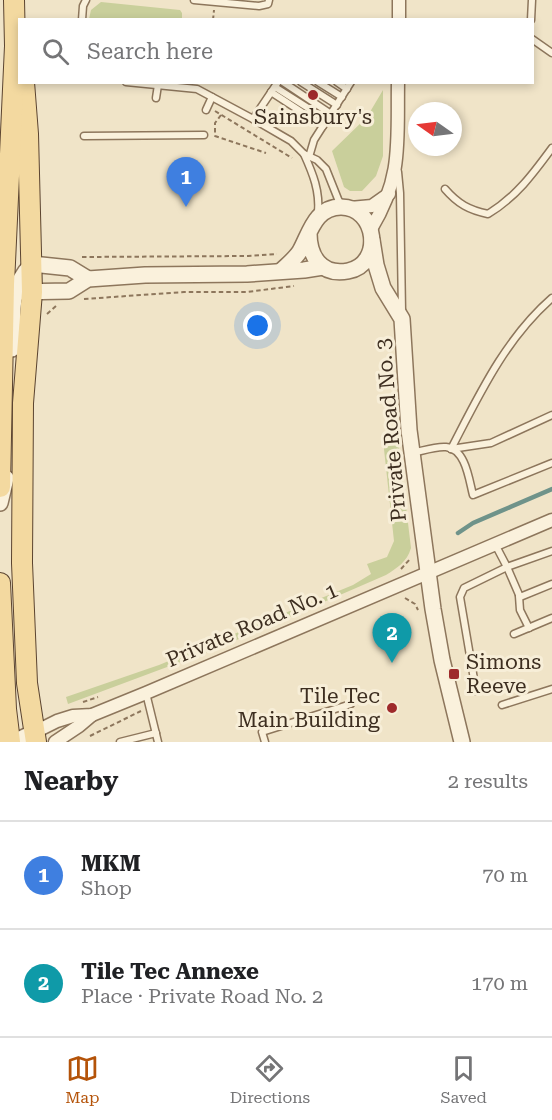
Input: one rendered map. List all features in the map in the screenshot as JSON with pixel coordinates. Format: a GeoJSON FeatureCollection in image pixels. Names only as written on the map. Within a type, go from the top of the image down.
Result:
{"type":"FeatureCollection","features":[{"type":"Feature","properties":{"kind":"main road"},"geometry":{"type":"LineString","coordinates":[[15,0],[17,53],[16,290],[23,403],[21,505],[27,683],[35,737]]}},
{"type":"Feature","properties":{"kind":"main road"},"geometry":{"type":"LineString","coordinates":[[0,487],[16,290],[32,264],[24,84]]}},
{"type":"Feature","properties":{"kind":"main road"},"geometry":{"type":"LineString","coordinates":[[0,583],[6,709],[12,742]]}},
{"type":"Feature","properties":{"kind":"street"},"geometry":{"type":"LineString","coordinates":[[399,0],[399,18]]}},
{"type":"Feature","properties":{"kind":"street"},"geometry":{"type":"LineString","coordinates":[[309,232],[309,247],[313,257],[323,267],[338,272],[356,268],[365,261],[397,165],[398,84]]}},
{"type":"Feature","properties":{"kind":"street"},"geometry":{"type":"LineString","coordinates":[[280,271],[299,253],[318,216],[332,208],[372,206],[389,194]]}},
{"type":"Feature","properties":{"kind":"street"},"geometry":{"type":"LineString","coordinates":[[346,207],[366,219],[372,235]]}},
{"type":"Feature","properties":{"kind":"street","name":"Private Road No. 3"},"geometry":{"type":"LineString","coordinates":[[372,235],[376,265],[383,288],[402,319],[412,453],[428,572],[442,660],[462,742]]}},
{"type":"Feature","properties":{"kind":"street"},"geometry":{"type":"LineString","coordinates":[[32,264],[70,268],[88,279]]}},
{"type":"Feature","properties":{"kind":"street"},"geometry":{"type":"LineString","coordinates":[[0,503],[6,482],[16,290],[69,291],[88,279],[146,275],[247,274],[323,267]]}},
{"type":"Feature","properties":{"kind":"street","name":"Private Road No. 3"},"geometry":{"type":"LineString","coordinates":[[356,268],[383,288]]}},
{"type":"Feature","properties":{"kind":"street","name":"Private Road No. 1"},"geometry":{"type":"LineString","coordinates":[[54,742],[92,715],[428,572],[551,523]]}},
{"type":"Feature","properties":{"kind":"street","name":"Private Road No. 1"},"geometry":{"type":"LineString","coordinates":[[12,742],[35,737],[57,721],[73,716],[92,715]]}},
{"type":"Feature","properties":{"kind":"lane"},"geometry":{"type":"LineString","coordinates":[[82,18],[86,0]]}},
{"type":"Feature","properties":{"kind":"lane"},"geometry":{"type":"LineString","coordinates":[[194,0],[259,6],[268,4],[269,0]]}},
{"type":"Feature","properties":{"kind":"lane"},"geometry":{"type":"LineString","coordinates":[[531,18],[532,0]]}},
{"type":"Feature","properties":{"kind":"lane"},"geometry":{"type":"LineString","coordinates":[[534,40],[552,52]]}},
{"type":"Feature","properties":{"kind":"lane"},"geometry":{"type":"LineString","coordinates":[[147,84],[197,89],[291,141],[326,169],[338,200],[346,207]]}},
{"type":"Feature","properties":{"kind":"lane"},"geometry":{"type":"LineString","coordinates":[[285,84],[327,120]]}},
{"type":"Feature","properties":{"kind":"lane"},"geometry":{"type":"LineString","coordinates":[[304,84],[337,105]]}},
{"type":"Feature","properties":{"kind":"lane"},"geometry":{"type":"LineString","coordinates":[[321,84],[342,98]]}},
{"type":"Feature","properties":{"kind":"lane"},"geometry":{"type":"LineString","coordinates":[[156,98],[158,85]]}},
{"type":"Feature","properties":{"kind":"lane"},"geometry":{"type":"LineString","coordinates":[[318,216],[320,199],[307,155],[314,140],[349,86]]}},
{"type":"Feature","properties":{"kind":"lane"},"geometry":{"type":"LineString","coordinates":[[253,119],[274,87],[327,120]]}},
{"type":"Feature","properties":{"kind":"lane"},"geometry":{"type":"LineString","coordinates":[[207,109],[212,97]]}},
{"type":"Feature","properties":{"kind":"lane"},"geometry":{"type":"LineString","coordinates":[[84,136],[204,135]]}},
{"type":"Feature","properties":{"kind":"lane"},"geometry":{"type":"LineString","coordinates":[[445,189],[456,203],[488,214],[505,203],[528,181],[552,148]]}},
{"type":"Feature","properties":{"kind":"lane"},"geometry":{"type":"LineString","coordinates":[[397,165],[400,193],[402,319]]}},
{"type":"Feature","properties":{"kind":"lane"},"geometry":{"type":"LineString","coordinates":[[451,449],[506,348],[552,298]]}},
{"type":"Feature","properties":{"kind":"lane"},"geometry":{"type":"LineString","coordinates":[[451,449],[490,442],[552,415]]}},
{"type":"Feature","properties":{"kind":"lane"},"geometry":{"type":"LineString","coordinates":[[412,453],[446,447],[458,453],[473,495],[552,463]]}},
{"type":"Feature","properties":{"kind":"lane"},"geometry":{"type":"LineString","coordinates":[[496,546],[519,596],[520,610],[529,628]]}},
{"type":"Feature","properties":{"kind":"lane"},"geometry":{"type":"LineString","coordinates":[[476,691],[460,597],[464,588],[507,567],[552,551]]}},
{"type":"Feature","properties":{"kind":"lane"},"geometry":{"type":"LineString","coordinates":[[519,596],[552,584]]}},
{"type":"Feature","properties":{"kind":"lane"},"geometry":{"type":"LineString","coordinates":[[514,634],[552,618]]}},
{"type":"Feature","properties":{"kind":"lane"},"geometry":{"type":"LineString","coordinates":[[502,705],[552,689]]}},
{"type":"Feature","properties":{"kind":"lane"},"geometry":{"type":"LineString","coordinates":[[146,693],[158,742]]}},
{"type":"Feature","properties":{"kind":"lane"},"geometry":{"type":"LineString","coordinates":[[265,742],[262,732],[351,704]]}},
{"type":"Feature","properties":{"kind":"lane"},"geometry":{"type":"LineString","coordinates":[[120,742],[156,733]]}},
{"type":"Feature","properties":{"kind":"path"},"geometry":{"type":"LineString","coordinates":[[207,109],[295,159]]}},
{"type":"Feature","properties":{"kind":"path"},"geometry":{"type":"LineString","coordinates":[[220,115],[215,123],[215,136],[266,153]]}},
{"type":"Feature","properties":{"kind":"path"},"geometry":{"type":"LineString","coordinates":[[78,257],[248,256],[276,254],[284,251]]}},
{"type":"Feature","properties":{"kind":"path"},"geometry":{"type":"LineString","coordinates":[[75,300],[184,291],[246,292],[297,286]]}},
{"type":"Feature","properties":{"kind":"path"},"geometry":{"type":"LineString","coordinates":[[44,320],[52,308],[62,303]]}},
{"type":"Feature","properties":{"kind":"path"},"geometry":{"type":"LineString","coordinates":[[398,572],[413,553]]}},
{"type":"Feature","properties":{"kind":"path"},"geometry":{"type":"LineString","coordinates":[[401,597],[415,604],[419,613]]}},
{"type":"Feature","properties":{"kind":"path"},"geometry":{"type":"LineString","coordinates":[[82,702],[101,696]]}},
{"type":"Feature","properties":{"kind":"path"},"geometry":{"type":"LineString","coordinates":[[87,737],[149,707]]}},
{"type":"Feature","properties":{"kind":"green space"},"geometry":{"type":"Polygon","coordinates":[[[101,2],[180,10],[182,18],[89,18],[91,10],[101,2]]]}},
{"type":"Feature","properties":{"kind":"green space"},"geometry":{"type":"Polygon","coordinates":[[[383,90],[383,156],[376,176],[362,191],[350,191],[344,187],[332,151],[367,117],[383,90]]]}},
{"type":"Feature","properties":{"kind":"green space"},"geometry":{"type":"Polygon","coordinates":[[[389,436],[399,448],[411,548],[398,567],[386,575],[218,648],[68,704],[66,697],[159,665],[353,585],[371,574],[367,564],[387,557],[394,541],[383,440],[389,436]]]}},
{"type":"Feature","properties":{"kind":"waterway"},"geometry":{"type":"LineString","coordinates":[[458,533],[473,523],[552,489]]}},
{"type":"Feature","properties":{"kind":"place","name":"Sainsbury's"},"geometry":{"type":"Point","coordinates":[313,95]}},
{"type":"Feature","properties":{"kind":"place","name":"MKM"},"geometry":{"type":"Point","coordinates":[186,207]}},
{"type":"Feature","properties":{"kind":"place","name":"Tile Tec Annexe"},"geometry":{"type":"Point","coordinates":[392,663]}},
{"type":"Feature","properties":{"kind":"place","name":"Simons Reeve"},"geometry":{"type":"Point","coordinates":[454,674]}},
{"type":"Feature","properties":{"kind":"place","name":"Tile Tec Main Building"},"geometry":{"type":"Point","coordinates":[392,708]}}]}
